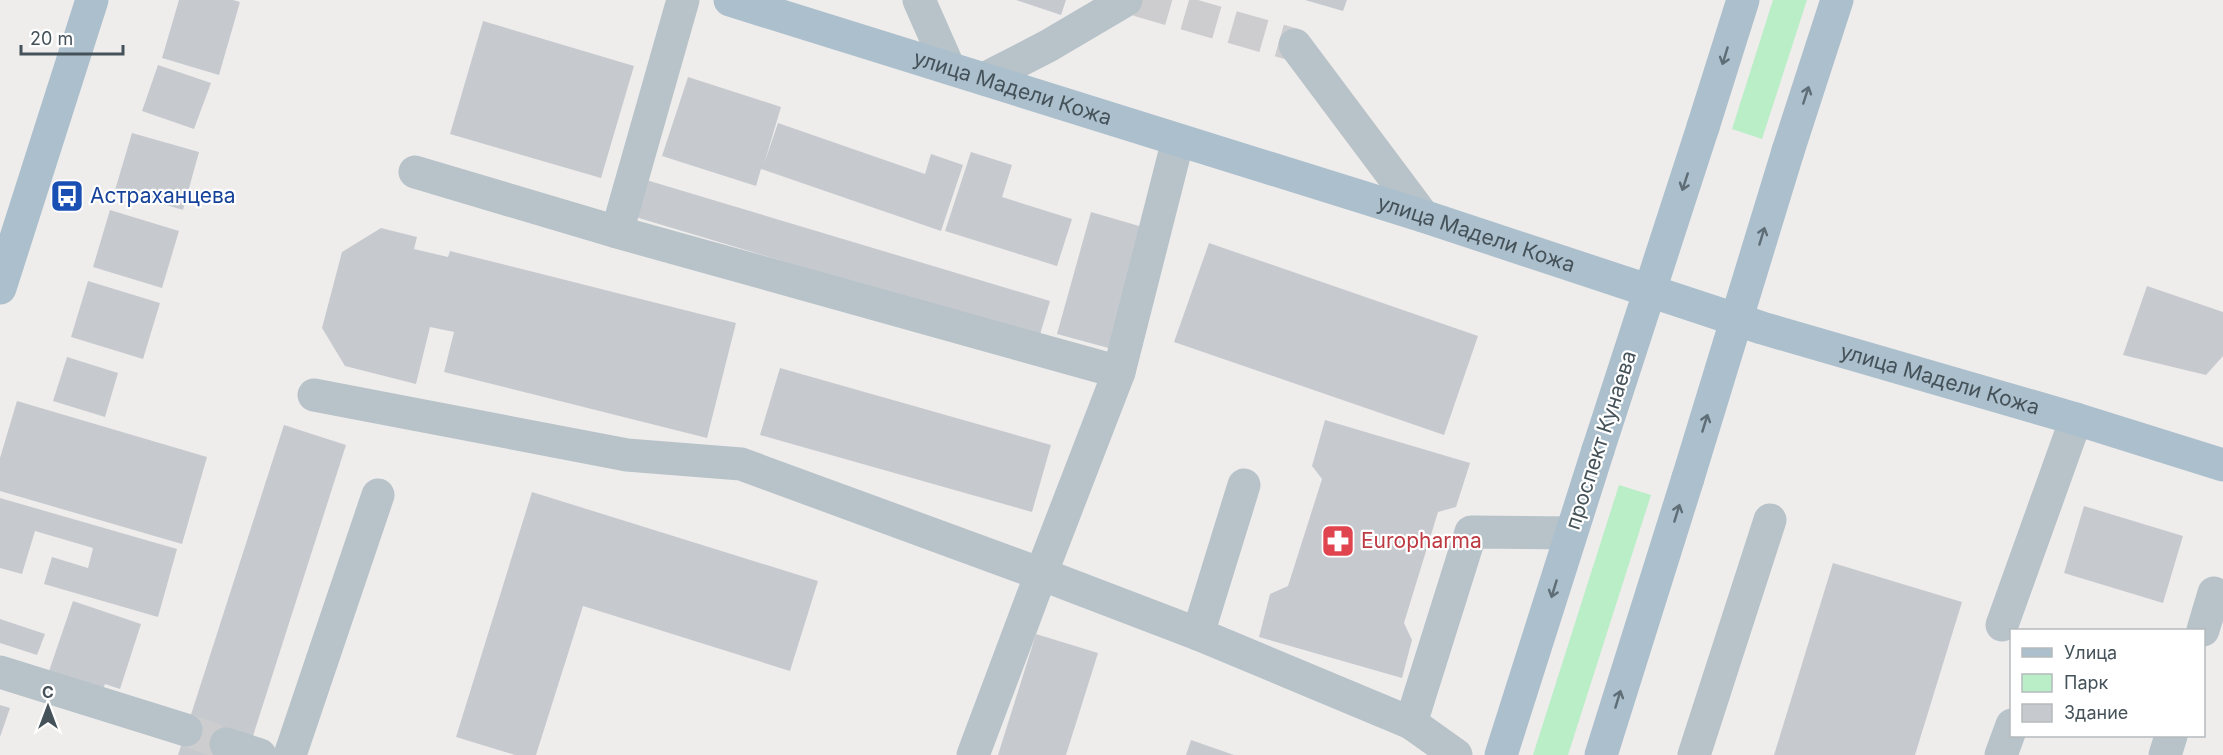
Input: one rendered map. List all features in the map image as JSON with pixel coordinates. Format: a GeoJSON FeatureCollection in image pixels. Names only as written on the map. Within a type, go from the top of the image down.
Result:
{"type":"FeatureCollection","features":[{"type":"Feature","properties":{"kind":"main road"},"geometry":{"type":"LineString","coordinates":[[0,288],[92,0]]}},
{"type":"Feature","properties":{"kind":"main road","name":"улица Мадели Кожа"},"geometry":{"type":"LineString","coordinates":[[730,0],[1423,216],[1762,328],[2076,419],[2223,465]]}},
{"type":"Feature","properties":{"kind":"main road","name":"проспект Кунаева"},"geometry":{"type":"LineString","coordinates":[[1502,755],[1743,0]]}},
{"type":"Feature","properties":{"kind":"main road"},"geometry":{"type":"LineString","coordinates":[[1601,755],[1837,0]]}},
{"type":"Feature","properties":{"kind":"street"},"geometry":{"type":"LineString","coordinates":[[617,232],[683,0]]}},
{"type":"Feature","properties":{"kind":"street"},"geometry":{"type":"LineString","coordinates":[[919,0],[949,68]]}},
{"type":"Feature","properties":{"kind":"street"},"geometry":{"type":"LineString","coordinates":[[984,79],[1048,46],[1125,0]]}},
{"type":"Feature","properties":{"kind":"street"},"geometry":{"type":"LineString","coordinates":[[1295,45],[1423,216]]}},
{"type":"Feature","properties":{"kind":"street"},"geometry":{"type":"LineString","coordinates":[[973,755],[1119,372],[1178,140]]}},
{"type":"Feature","properties":{"kind":"street"},"geometry":{"type":"LineString","coordinates":[[415,172],[617,232],[1119,372]]}},
{"type":"Feature","properties":{"kind":"street"},"geometry":{"type":"LineString","coordinates":[[314,395],[627,454],[741,464],[1198,634],[1411,723],[1456,755]]}},
{"type":"Feature","properties":{"kind":"street"},"geometry":{"type":"LineString","coordinates":[[2002,625],[2076,419]]}},
{"type":"Feature","properties":{"kind":"street"},"geometry":{"type":"LineString","coordinates":[[1198,634],[1244,485]]}},
{"type":"Feature","properties":{"kind":"street"},"geometry":{"type":"LineString","coordinates":[[290,755],[378,495]]}},
{"type":"Feature","properties":{"kind":"street"},"geometry":{"type":"LineString","coordinates":[[1694,755],[1770,520]]}},
{"type":"Feature","properties":{"kind":"street"},"geometry":{"type":"LineString","coordinates":[[1411,723],[1471,532],[1571,533]]}},
{"type":"Feature","properties":{"kind":"street"},"geometry":{"type":"LineString","coordinates":[[2203,629],[2214,593]]}},
{"type":"Feature","properties":{"kind":"street"},"geometry":{"type":"LineString","coordinates":[[0,672],[186,730]]}},
{"type":"Feature","properties":{"kind":"street"},"geometry":{"type":"LineString","coordinates":[[2001,755],[2010,730]]}},
{"type":"Feature","properties":{"kind":"street"},"geometry":{"type":"LineString","coordinates":[[2165,755],[2170,737]]}},
{"type":"Feature","properties":{"kind":"street"},"geometry":{"type":"LineString","coordinates":[[226,744],[260,755]]}},
{"type":"Feature","properties":{"kind":"green space"},"geometry":{"type":"Polygon","coordinates":[[[1773,0],[1807,0],[1762,139],[1732,129],[1773,0]]]}},
{"type":"Feature","properties":{"kind":"green space"},"geometry":{"type":"Polygon","coordinates":[[[1619,485],[1651,495],[1568,755],[1533,755],[1619,485]]]}},
{"type":"Feature","properties":{"kind":"building"},"geometry":{"type":"Polygon","coordinates":[[[179,0],[240,2],[219,75],[162,58],[179,0]]]}},
{"type":"Feature","properties":{"kind":"building"},"geometry":{"type":"Polygon","coordinates":[[[1016,0],[1066,0],[1061,15],[1016,0]]]}},
{"type":"Feature","properties":{"kind":"building"},"geometry":{"type":"Polygon","coordinates":[[[1305,0],[1347,0],[1343,11],[1305,0]]]}},
{"type":"Feature","properties":{"kind":"building"},"geometry":{"type":"Polygon","coordinates":[[[483,21],[634,66],[601,178],[450,134],[483,21]]]}},
{"type":"Feature","properties":{"kind":"building"},"geometry":{"type":"Polygon","coordinates":[[[158,65],[211,83],[194,129],[142,111],[158,65]]]}},
{"type":"Feature","properties":{"kind":"building"},"geometry":{"type":"Polygon","coordinates":[[[688,77],[781,107],[764,164],[778,123],[925,174],[931,154],[963,165],[941,231],[761,169],[756,186],[662,156],[688,77]]]}},
{"type":"Feature","properties":{"kind":"building"},"geometry":{"type":"Polygon","coordinates":[[[132,133],[199,152],[183,210],[115,190],[132,133]]]}},
{"type":"Feature","properties":{"kind":"building"},"geometry":{"type":"Polygon","coordinates":[[[971,152],[1012,165],[1002,197],[1072,219],[1057,266],[945,231],[971,152]]]}},
{"type":"Feature","properties":{"kind":"building"},"geometry":{"type":"Polygon","coordinates":[[[643,179],[1050,301],[1039,338],[632,216],[643,179]]]}},
{"type":"Feature","properties":{"kind":"building"},"geometry":{"type":"Polygon","coordinates":[[[110,210],[179,231],[162,288],[93,267],[110,210]]]}},
{"type":"Feature","properties":{"kind":"building"},"geometry":{"type":"Polygon","coordinates":[[[1091,212],[1146,228],[1112,349],[1057,334],[1091,212]]]}},
{"type":"Feature","properties":{"kind":"building"},"geometry":{"type":"Polygon","coordinates":[[[381,228],[417,237],[414,249],[448,257],[450,251],[736,323],[707,438],[444,372],[454,332],[430,327],[416,384],[345,366],[322,328],[342,252],[381,228]]]}},
{"type":"Feature","properties":{"kind":"building"},"geometry":{"type":"Polygon","coordinates":[[[1209,243],[1478,336],[1444,435],[1174,342],[1209,243]]]}},
{"type":"Feature","properties":{"kind":"building"},"geometry":{"type":"Polygon","coordinates":[[[88,281],[160,303],[143,359],[71,337],[88,281]]]}},
{"type":"Feature","properties":{"kind":"building"},"geometry":{"type":"Polygon","coordinates":[[[2147,286],[2223,312],[2223,356],[2206,375],[2123,355],[2147,286]]]}},
{"type":"Feature","properties":{"kind":"building"},"geometry":{"type":"Polygon","coordinates":[[[67,357],[118,373],[105,417],[53,401],[67,357]]]}},
{"type":"Feature","properties":{"kind":"building"},"geometry":{"type":"Polygon","coordinates":[[[780,368],[1051,445],[1032,512],[760,435],[780,368]]]}},
{"type":"Feature","properties":{"kind":"building"},"geometry":{"type":"Polygon","coordinates":[[[17,401],[207,457],[182,544],[0,491],[0,458],[17,401]]]}},
{"type":"Feature","properties":{"kind":"building"},"geometry":{"type":"Polygon","coordinates":[[[1325,420],[1470,463],[1456,507],[1438,512],[1404,623],[1412,640],[1402,678],[1259,637],[1270,594],[1288,586],[1322,479],[1312,466],[1325,420]]]}},
{"type":"Feature","properties":{"kind":"building"},"geometry":{"type":"Polygon","coordinates":[[[284,425],[346,445],[253,736],[222,755],[178,755],[284,425]]]}},
{"type":"Feature","properties":{"kind":"building"},"geometry":{"type":"Polygon","coordinates":[[[532,492],[818,581],[790,671],[583,606],[536,755],[515,755],[456,737],[532,492]]]}},
{"type":"Feature","properties":{"kind":"building"},"geometry":{"type":"Polygon","coordinates":[[[0,498],[177,549],[158,617],[44,584],[52,557],[88,568],[93,548],[35,531],[22,574],[0,568],[0,498]]]}},
{"type":"Feature","properties":{"kind":"building"},"geometry":{"type":"Polygon","coordinates":[[[2084,506],[2183,536],[2163,603],[2064,573],[2084,506]]]}},
{"type":"Feature","properties":{"kind":"building"},"geometry":{"type":"Polygon","coordinates":[[[1833,563],[1962,602],[1915,755],[1774,755],[1833,563]]]}},
{"type":"Feature","properties":{"kind":"building"},"geometry":{"type":"Polygon","coordinates":[[[73,601],[141,624],[120,689],[105,684],[102,692],[48,674],[73,601]]]}},
{"type":"Feature","properties":{"kind":"building"},"geometry":{"type":"Polygon","coordinates":[[[0,619],[45,634],[37,655],[0,643],[0,619]]]}},
{"type":"Feature","properties":{"kind":"building"},"geometry":{"type":"Polygon","coordinates":[[[1036,634],[1098,653],[1066,755],[998,755],[1036,634]]]}},
{"type":"Feature","properties":{"kind":"building"},"geometry":{"type":"Polygon","coordinates":[[[0,705],[10,708],[0,737],[0,705]]]}},
{"type":"Feature","properties":{"kind":"building"},"geometry":{"type":"Polygon","coordinates":[[[1191,740],[1234,755],[1186,755],[1191,740]]]}},
{"type":"Feature","properties":{"kind":"tunnel"},"geometry":{"type":"LineString","coordinates":[[1138,0],[1295,45]]}},
{"type":"Feature","properties":{"kind":"tunnel"},"geometry":{"type":"LineString","coordinates":[[186,730],[226,744]]}},
{"type":"Feature","properties":{"kind":"place","name":"Астраханцева"},"geometry":{"type":"Point","coordinates":[67,196]}},
{"type":"Feature","properties":{"kind":"place","name":"Europharma"},"geometry":{"type":"Point","coordinates":[1338,541]}}]}
